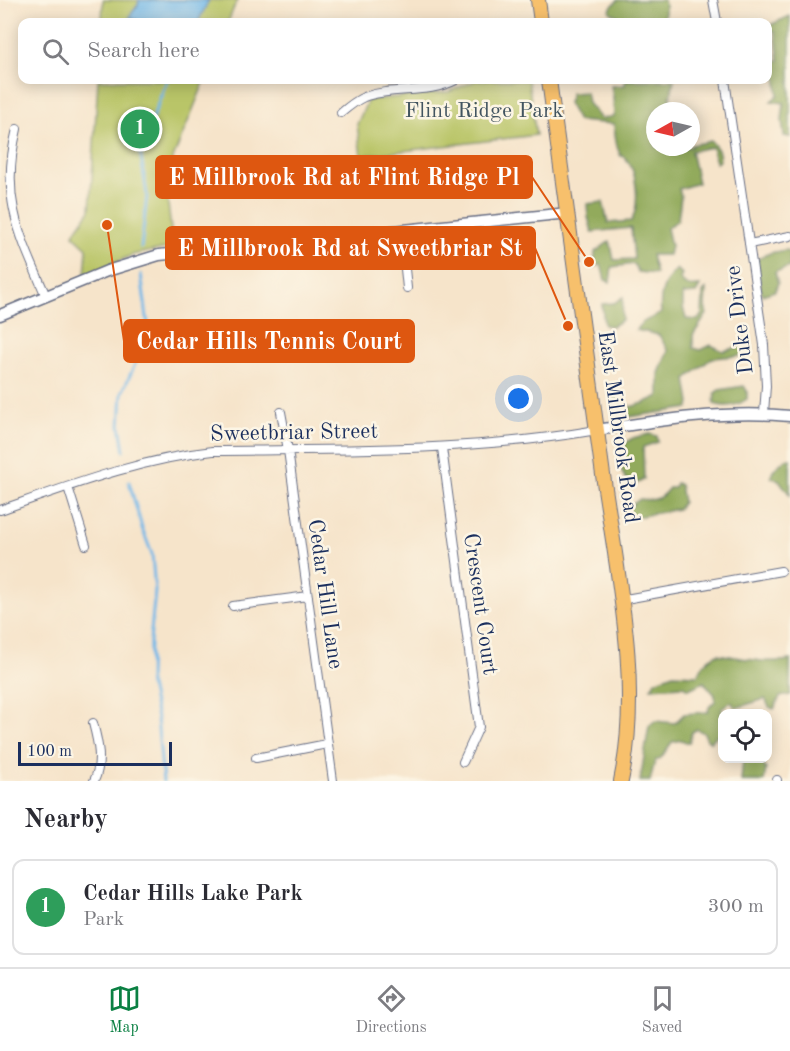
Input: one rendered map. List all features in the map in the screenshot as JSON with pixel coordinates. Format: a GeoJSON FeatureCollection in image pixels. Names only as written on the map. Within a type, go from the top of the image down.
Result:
{"type":"FeatureCollection","features":[{"type":"Feature","properties":{"kind":"main road"},"geometry":{"type":"LineString","coordinates":[[538,0],[540,18]]}},
{"type":"Feature","properties":{"kind":"main road","name":"East Millbrook Road"},"geometry":{"type":"LineString","coordinates":[[550,84],[620,600],[630,699],[621,781]]}},
{"type":"Feature","properties":{"kind":"street"},"geometry":{"type":"LineString","coordinates":[[713,0],[716,18]]}},
{"type":"Feature","properties":{"kind":"street"},"geometry":{"type":"LineString","coordinates":[[341,114],[354,102],[363,98],[381,93],[432,89],[445,84]]}},
{"type":"Feature","properties":{"kind":"street","name":"Duke Drive"},"geometry":{"type":"LineString","coordinates":[[726,84],[766,367],[764,413]]}},
{"type":"Feature","properties":{"kind":"street"},"geometry":{"type":"LineString","coordinates":[[17,129],[12,148],[9,181],[13,210],[46,296]]}},
{"type":"Feature","properties":{"kind":"street"},"geometry":{"type":"LineString","coordinates":[[0,315],[107,271],[159,255],[568,213]]}},
{"type":"Feature","properties":{"kind":"street"},"geometry":{"type":"LineString","coordinates":[[401,231],[407,288]]}},
{"type":"Feature","properties":{"kind":"street"},"geometry":{"type":"LineString","coordinates":[[749,244],[790,236]]}},
{"type":"Feature","properties":{"kind":"street","name":"Cedar Hill Lane"},"geometry":{"type":"LineString","coordinates":[[280,412],[288,450],[333,781]]}},
{"type":"Feature","properties":{"kind":"street"},"geometry":{"type":"LineString","coordinates":[[597,430],[703,416],[764,413],[790,416]]}},
{"type":"Feature","properties":{"kind":"street","name":"Sweetbriar Street"},"geometry":{"type":"LineString","coordinates":[[0,510],[133,466],[196,453],[442,448],[504,443],[597,430]]}},
{"type":"Feature","properties":{"kind":"street","name":"Crescent Court"},"geometry":{"type":"LineString","coordinates":[[442,448],[479,727],[463,762]]}},
{"type":"Feature","properties":{"kind":"street"},"geometry":{"type":"LineString","coordinates":[[68,487],[86,545]]}},
{"type":"Feature","properties":{"kind":"street"},"geometry":{"type":"LineString","coordinates":[[620,600],[781,571]]}},
{"type":"Feature","properties":{"kind":"street"},"geometry":{"type":"LineString","coordinates":[[233,606],[308,596]]}},
{"type":"Feature","properties":{"kind":"street"},"geometry":{"type":"LineString","coordinates":[[93,723],[99,756],[99,766],[94,781]]}},
{"type":"Feature","properties":{"kind":"street"},"geometry":{"type":"LineString","coordinates":[[256,758],[327,744]]}},
{"type":"Feature","properties":{"kind":"green space"},"geometry":{"type":"Polygon","coordinates":[[[103,0],[237,0],[230,18],[102,18],[103,0]]]}},
{"type":"Feature","properties":{"kind":"green space"},"geometry":{"type":"Polygon","coordinates":[[[618,0],[664,0],[665,9],[663,18],[620,18],[610,12],[611,7],[618,0]]]}},
{"type":"Feature","properties":{"kind":"green space"},"geometry":{"type":"Polygon","coordinates":[[[790,16],[790,137],[784,136],[782,120],[784,103],[771,101],[778,95],[772,62],[779,60],[772,24],[790,16]]]}},
{"type":"Feature","properties":{"kind":"green space"},"geometry":{"type":"Polygon","coordinates":[[[98,84],[203,84],[165,178],[173,247],[132,255],[85,277],[87,248],[73,235],[90,210],[98,84]]]}},
{"type":"Feature","properties":{"kind":"green space","name":"Flint Ridge Park"},"geometry":{"type":"Polygon","coordinates":[[[467,84],[529,84],[536,135],[361,156],[357,124],[368,100],[448,92],[467,84]]]}},
{"type":"Feature","properties":{"kind":"green space"},"geometry":{"type":"Polygon","coordinates":[[[673,84],[670,102],[646,102],[646,156],[692,156],[698,183],[679,189],[681,196],[678,220],[667,228],[671,246],[669,255],[651,255],[656,274],[638,272],[634,264],[612,267],[610,282],[605,280],[601,264],[594,268],[595,252],[610,241],[614,260],[634,259],[631,228],[592,232],[587,204],[603,202],[608,223],[631,221],[636,207],[633,171],[618,149],[614,124],[578,121],[568,103],[571,93],[586,92],[588,103],[601,119],[614,116],[611,86],[673,84]]]}},
{"type":"Feature","properties":{"kind":"green space"},"geometry":{"type":"Polygon","coordinates":[[[711,141],[718,150],[719,161],[716,163],[712,147],[700,149],[700,143],[711,141]]]}},
{"type":"Feature","properties":{"kind":"green space"},"geometry":{"type":"Polygon","coordinates":[[[785,250],[790,251],[790,267],[775,272],[778,283],[775,291],[762,295],[757,259],[785,250]]]}},
{"type":"Feature","properties":{"kind":"green space"},"geometry":{"type":"Polygon","coordinates":[[[677,269],[682,274],[680,279],[684,284],[700,286],[696,293],[683,294],[686,319],[698,320],[702,314],[703,292],[706,289],[707,314],[693,335],[693,348],[701,350],[711,345],[723,351],[751,344],[752,350],[748,355],[712,358],[686,379],[689,408],[622,418],[617,416],[613,397],[619,396],[630,407],[659,396],[659,373],[668,351],[659,335],[636,330],[644,322],[661,313],[663,289],[677,269]]]}},
{"type":"Feature","properties":{"kind":"green space"},"geometry":{"type":"Polygon","coordinates":[[[623,297],[622,320],[612,326],[604,325],[602,304],[614,303],[623,297]]]}},
{"type":"Feature","properties":{"kind":"green space"},"geometry":{"type":"Polygon","coordinates":[[[744,386],[747,399],[735,405],[714,404],[715,393],[719,390],[744,386]]]}},
{"type":"Feature","properties":{"kind":"green space"},"geometry":{"type":"Polygon","coordinates":[[[650,434],[657,436],[658,442],[643,447],[644,479],[630,483],[622,470],[622,452],[625,444],[635,437],[650,434]]]}},
{"type":"Feature","properties":{"kind":"green space"},"geometry":{"type":"Polygon","coordinates":[[[786,459],[790,459],[790,495],[779,480],[771,477],[773,470],[786,459]]]}},
{"type":"Feature","properties":{"kind":"green space"},"geometry":{"type":"Polygon","coordinates":[[[676,483],[680,485],[683,502],[678,509],[631,518],[628,514],[627,508],[640,499],[656,499],[669,488],[674,488],[676,483]]]}},
{"type":"Feature","properties":{"kind":"green space"},"geometry":{"type":"Polygon","coordinates":[[[718,654],[763,661],[790,660],[790,695],[780,697],[774,709],[769,707],[765,699],[736,708],[731,702],[722,709],[718,709],[718,735],[711,742],[707,740],[704,733],[697,729],[692,732],[689,743],[681,740],[672,742],[661,758],[655,761],[650,781],[640,781],[649,726],[655,721],[675,723],[684,714],[708,712],[709,707],[715,701],[715,695],[704,682],[689,689],[683,686],[651,688],[655,681],[673,674],[698,675],[711,657],[718,654]]]}},
{"type":"Feature","properties":{"kind":"green space"},"geometry":{"type":"Polygon","coordinates":[[[743,763],[761,763],[766,769],[764,781],[741,781],[743,763]]]}},
{"type":"Feature","properties":{"kind":"water"},"geometry":{"type":"Polygon","coordinates":[[[139,0],[209,0],[200,18],[129,17],[139,0]]]}},
{"type":"Feature","properties":{"kind":"waterway"},"geometry":{"type":"LineString","coordinates":[[141,248],[147,195],[140,151],[165,84]]}},
{"type":"Feature","properties":{"kind":"waterway"},"geometry":{"type":"LineString","coordinates":[[124,450],[120,426],[122,393],[136,362],[148,325],[141,274]]}},
{"type":"Feature","properties":{"kind":"waterway"},"geometry":{"type":"LineString","coordinates":[[129,482],[152,554],[155,591],[149,681],[157,718],[163,781]]}},
{"type":"Feature","properties":{"kind":"place","name":"Cedar Hills Lake Park"},"geometry":{"type":"Point","coordinates":[140,129]}},
{"type":"Feature","properties":{"kind":"place","name":"Cedar Hills Tennis Court"},"geometry":{"type":"Point","coordinates":[107,225]}},
{"type":"Feature","properties":{"kind":"place","name":"E Millbrook Rd at Flint Ridge Pl"},"geometry":{"type":"Point","coordinates":[589,262]}},
{"type":"Feature","properties":{"kind":"place","name":"E Millbrook Rd at Sweetbriar St"},"geometry":{"type":"Point","coordinates":[568,326]}}]}
